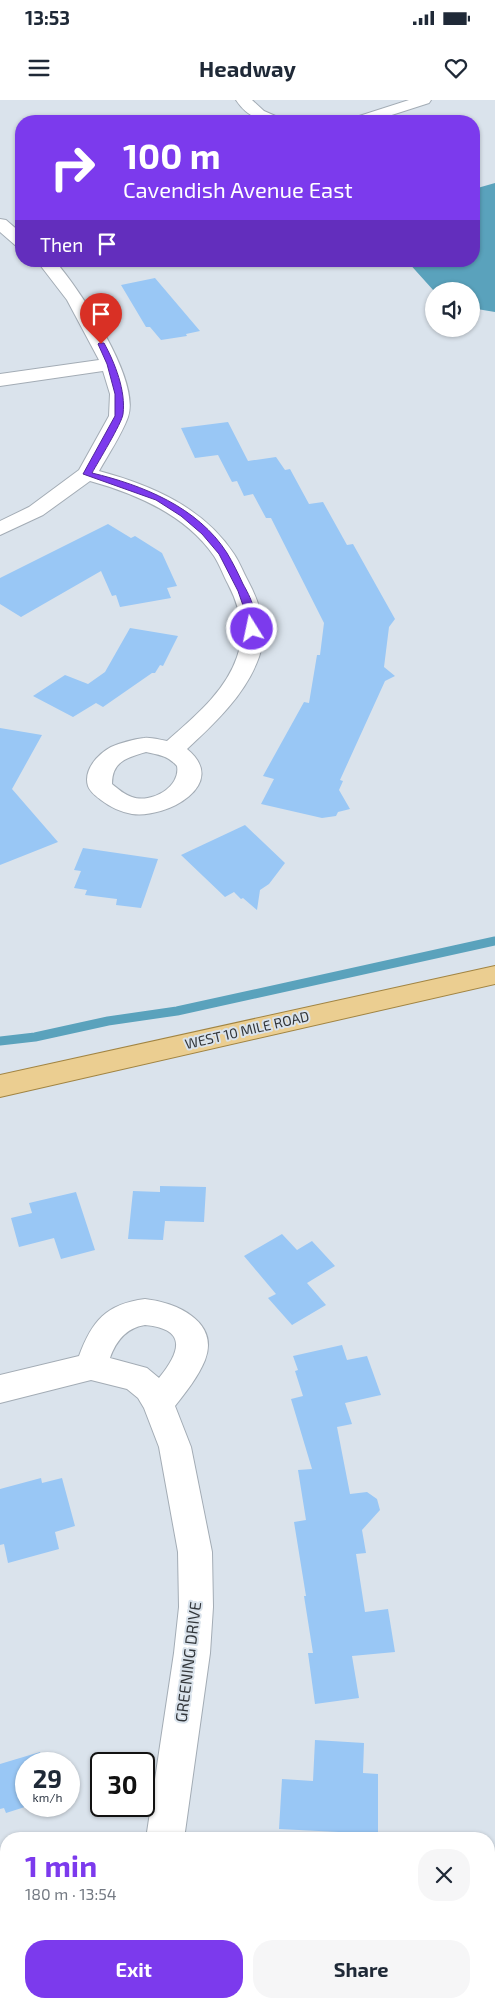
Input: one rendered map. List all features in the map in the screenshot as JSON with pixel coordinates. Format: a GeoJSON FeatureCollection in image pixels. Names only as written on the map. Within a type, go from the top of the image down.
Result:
{"type":"FeatureCollection","features":[{"type":"Feature","properties":{"kind":"main road","name":"WEST 10 MILE ROAD"},"geometry":{"type":"LineString","coordinates":[[0,1086],[495,975]]}},
{"type":"Feature","properties":{"kind":"street"},"geometry":{"type":"LineString","coordinates":[[243,100],[261,115]]}},
{"type":"Feature","properties":{"kind":"street"},"geometry":{"type":"LineString","coordinates":[[377,115],[424,100]]}},
{"type":"Feature","properties":{"kind":"street"},"geometry":{"type":"LineString","coordinates":[[0,224],[15,236]]}},
{"type":"Feature","properties":{"kind":"street"},"geometry":{"type":"LineString","coordinates":[[0,529],[36,511],[87,474],[119,416],[119,394],[110,364],[76,300],[50,267]]}},
{"type":"Feature","properties":{"kind":"street"},"geometry":{"type":"LineString","coordinates":[[0,380],[110,364]]}},
{"type":"Feature","properties":{"kind":"street"},"geometry":{"type":"LineString","coordinates":[[87,474],[112,480],[158,498],[184,514],[205,532],[227,560],[243,591],[252,617],[252,640],[244,666],[228,692],[205,718],[172,749]]}},
{"type":"Feature","properties":{"kind":"street"},"geometry":{"type":"LineString","coordinates":[[0,1389],[91,1367],[96,1350],[109,1330],[120,1319],[134,1313],[149,1312],[171,1317],[184,1325],[191,1335],[192,1348],[190,1359],[158,1403]]}},
{"type":"Feature","properties":{"kind":"street","name":"GREENING DRIVE"},"geometry":{"type":"LineString","coordinates":[[91,1367],[136,1378],[149,1388],[158,1403],[175,1447],[194,1543],[196,1607],[192,1653],[166,1832]]}},
{"type":"Feature","properties":{"kind":"water"},"geometry":{"type":"Polygon","coordinates":[[[495,183],[495,312],[480,310],[480,282],[426,282],[412,267],[480,267],[480,187],[495,183]]]}},
{"type":"Feature","properties":{"kind":"building"},"geometry":{"type":"Polygon","coordinates":[[[155,278],[200,331],[186,334],[187,336],[161,340],[150,327],[146,327],[121,285],[155,278]]]}},
{"type":"Feature","properties":{"kind":"building"},"geometry":{"type":"Polygon","coordinates":[[[228,422],[248,461],[276,457],[285,470],[290,469],[309,504],[323,502],[347,545],[353,544],[395,619],[389,627],[384,667],[395,676],[385,681],[340,780],[343,781],[339,790],[350,809],[338,812],[336,816],[322,818],[261,804],[274,779],[263,776],[304,702],[309,703],[317,655],[320,655],[324,623],[271,518],[266,518],[253,494],[244,496],[237,481],[232,482],[218,455],[195,458],[181,428],[228,422]]]}},
{"type":"Feature","properties":{"kind":"building"},"geometry":{"type":"Polygon","coordinates":[[[108,524],[131,538],[135,536],[162,553],[177,586],[167,588],[171,598],[120,607],[116,595],[112,596],[101,571],[21,617],[0,604],[0,578],[108,524]]]}},
{"type":"Feature","properties":{"kind":"building"},"geometry":{"type":"Polygon","coordinates":[[[130,628],[178,636],[163,666],[160,665],[155,673],[152,673],[103,707],[96,703],[73,717],[33,696],[65,675],[88,684],[105,672],[130,628]]]}},
{"type":"Feature","properties":{"kind":"building"},"geometry":{"type":"Polygon","coordinates":[[[0,728],[42,735],[12,789],[58,842],[0,865],[0,728]]]}},
{"type":"Feature","properties":{"kind":"building"},"geometry":{"type":"Polygon","coordinates":[[[245,825],[285,863],[269,884],[260,890],[257,910],[234,892],[225,897],[181,855],[245,825]]]}},
{"type":"Feature","properties":{"kind":"building"},"geometry":{"type":"Polygon","coordinates":[[[83,848],[158,859],[141,908],[116,905],[117,899],[85,895],[87,890],[74,888],[81,871],[74,870],[83,848]]]}},
{"type":"Feature","properties":{"kind":"building"},"geometry":{"type":"Polygon","coordinates":[[[160,1186],[206,1187],[204,1222],[165,1221],[163,1240],[128,1239],[133,1191],[160,1192],[160,1186]]]}},
{"type":"Feature","properties":{"kind":"building"},"geometry":{"type":"Polygon","coordinates":[[[76,1192],[95,1250],[61,1259],[54,1238],[19,1247],[11,1218],[32,1213],[29,1203],[76,1192]]]}},
{"type":"Feature","properties":{"kind":"building"},"geometry":{"type":"Polygon","coordinates":[[[282,1234],[297,1250],[312,1241],[335,1266],[307,1283],[326,1305],[292,1325],[268,1298],[276,1294],[244,1256],[282,1234]]]}},
{"type":"Feature","properties":{"kind":"building"},"geometry":{"type":"Polygon","coordinates":[[[342,1345],[347,1360],[367,1356],[381,1395],[345,1403],[352,1424],[337,1427],[350,1494],[367,1492],[377,1499],[380,1510],[362,1530],[366,1553],[356,1554],[365,1612],[388,1609],[395,1652],[352,1656],[359,1698],[315,1704],[308,1653],[313,1653],[294,1522],[306,1520],[298,1470],[312,1469],[291,1399],[303,1396],[295,1371],[298,1370],[293,1356],[342,1345]]]}},
{"type":"Feature","properties":{"kind":"building"},"geometry":{"type":"Polygon","coordinates":[[[41,1478],[42,1483],[62,1478],[75,1526],[55,1532],[59,1549],[8,1563],[4,1544],[0,1545],[0,1489],[41,1478]]]}},
{"type":"Feature","properties":{"kind":"building"},"geometry":{"type":"Polygon","coordinates":[[[315,1740],[364,1743],[363,1773],[378,1774],[378,1832],[279,1829],[282,1779],[313,1781],[315,1740]]]}},
{"type":"Feature","properties":{"kind":"building"},"geometry":{"type":"Polygon","coordinates":[[[15,1760],[15,1810],[6,1813],[4,1808],[0,1809],[0,1764],[15,1760]]]}},
{"type":"Feature","properties":{"kind":"waterway"},"geometry":{"type":"LineString","coordinates":[[0,1041],[35,1037],[108,1021],[177,1011],[495,941]]}},
{"type":"Feature","properties":{"kind":"route"},"geometry":{"type":"LineString","coordinates":[[101,344],[110,364],[119,394],[119,416],[87,474],[112,480],[158,498],[184,514],[205,532],[223,553],[243,591],[252,617],[252,629]]}}]}
